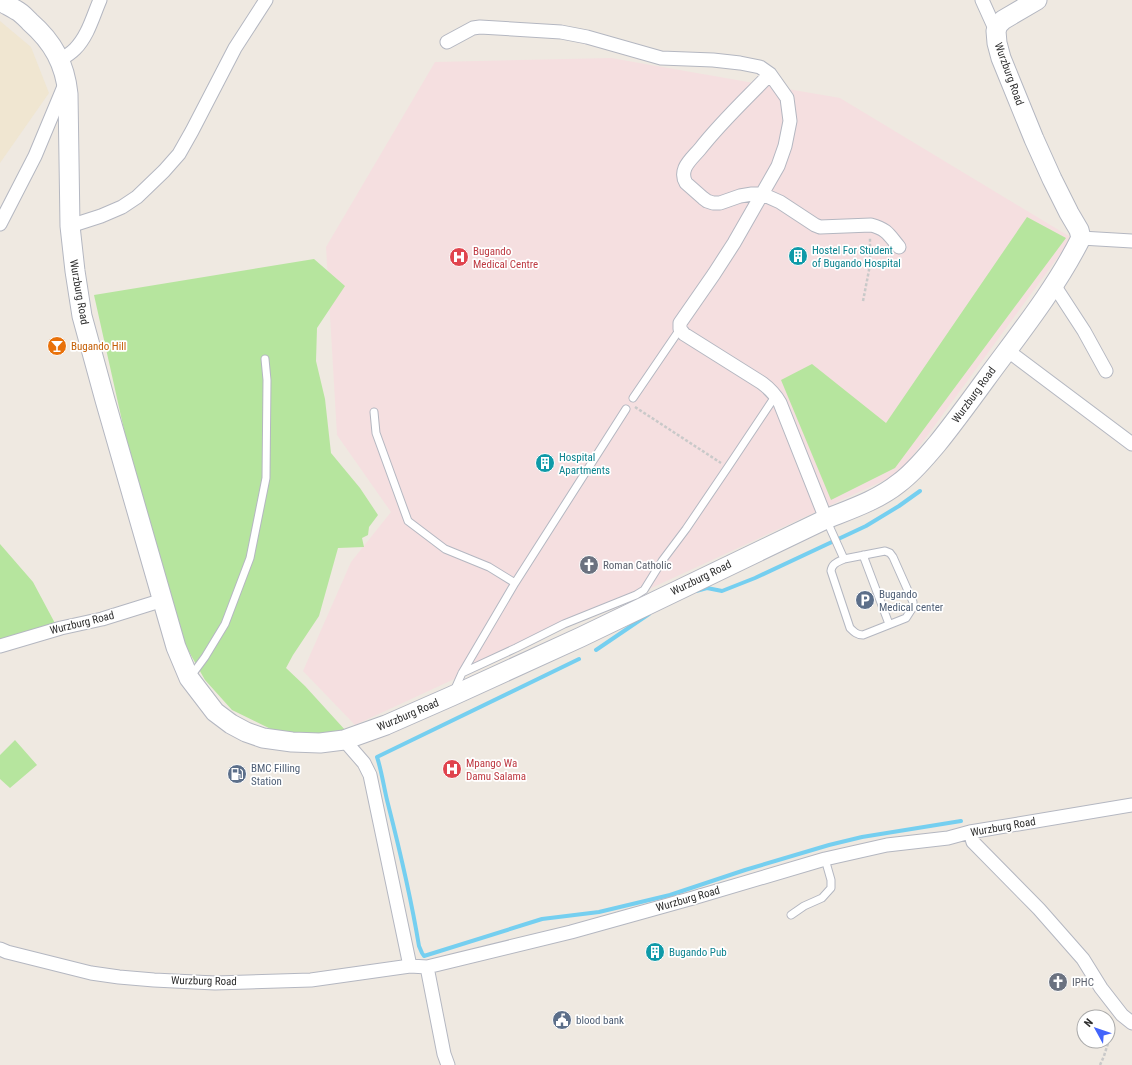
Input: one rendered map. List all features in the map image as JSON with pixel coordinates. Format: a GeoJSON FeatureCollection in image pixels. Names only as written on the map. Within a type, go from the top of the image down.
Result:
{"type":"FeatureCollection","features":[{"type":"Feature","properties":{"kind":"main road","name":"Wurzburg Road"},"geometry":{"type":"LineString","coordinates":[[0,1],[18,10],[49,42],[60,60],[66,80],[68,94],[70,226],[74,271],[82,316],[176,647],[189,678],[215,712],[231,724],[246,732],[263,738],[292,742],[320,743],[344,740],[386,725],[581,637],[826,519],[867,502],[899,484],[912,472],[952,426],[1054,285],[1081,238],[1079,230],[1052,179],[1001,58],[997,43],[996,31],[998,25],[1003,20],[1037,0]]}},
{"type":"Feature","properties":{"kind":"street"},"geometry":{"type":"LineString","coordinates":[[60,60],[70,54],[81,42],[100,0]]}},
{"type":"Feature","properties":{"kind":"street"},"geometry":{"type":"LineString","coordinates":[[70,226],[101,216],[122,207],[137,196],[164,171],[179,154],[235,48],[266,0]]}},
{"type":"Feature","properties":{"kind":"street"},"geometry":{"type":"LineString","coordinates":[[982,0],[996,31]]}},
{"type":"Feature","properties":{"kind":"street"},"geometry":{"type":"LineString","coordinates":[[447,42],[473,28],[480,27],[561,32],[587,37],[661,58],[740,62],[760,67],[770,74],[787,98],[790,121],[785,146],[778,166],[754,210],[726,255],[680,323],[680,329],[684,334],[770,389],[776,395],[826,519]]}},
{"type":"Feature","properties":{"kind":"street"},"geometry":{"type":"LineString","coordinates":[[770,74],[705,143],[686,166],[683,174],[687,185],[702,198],[711,203],[720,203],[740,196],[762,194],[780,202],[820,227],[871,225],[885,230],[898,247]]}},
{"type":"Feature","properties":{"kind":"street"},"geometry":{"type":"LineString","coordinates":[[0,224],[35,156],[66,80]]}},
{"type":"Feature","properties":{"kind":"street"},"geometry":{"type":"LineString","coordinates":[[1081,238],[1132,241]]}},
{"type":"Feature","properties":{"kind":"street"},"geometry":{"type":"LineString","coordinates":[[1054,285],[1084,331],[1106,371]]}},
{"type":"Feature","properties":{"kind":"street"},"geometry":{"type":"LineString","coordinates":[[1007,350],[1132,444]]}},
{"type":"Feature","properties":{"kind":"street","name":"Wurzburg Road"},"geometry":{"type":"LineString","coordinates":[[0,646],[61,628],[102,619],[163,600]]}},
{"type":"Feature","properties":{"kind":"street"},"geometry":{"type":"LineString","coordinates":[[344,740],[364,763],[371,780],[410,966]]}},
{"type":"Feature","properties":{"kind":"street","name":"Wurzburg Road"},"geometry":{"type":"LineString","coordinates":[[0,949],[6,952],[119,977],[215,983],[311,980],[410,966],[427,967],[571,932],[693,898],[825,858],[888,845],[948,838],[970,832],[1132,805]]}},
{"type":"Feature","properties":{"kind":"street"},"geometry":{"type":"LineString","coordinates":[[970,832],[973,842],[1039,909],[1083,959],[1101,988],[1127,1019]]}},
{"type":"Feature","properties":{"kind":"street"},"geometry":{"type":"LineString","coordinates":[[427,967],[444,1054],[448,1065]]}},
{"type":"Feature","properties":{"kind":"lane"},"geometry":{"type":"LineString","coordinates":[[452,696],[462,673],[515,583],[630,403],[680,329]]}},
{"type":"Feature","properties":{"kind":"lane"},"geometry":{"type":"LineString","coordinates":[[189,678],[205,657],[225,624],[250,558],[266,478],[267,380],[265,359]]}},
{"type":"Feature","properties":{"kind":"lane"},"geometry":{"type":"LineString","coordinates":[[462,673],[564,624],[636,595],[644,590],[662,561],[686,529],[776,395]]}},
{"type":"Feature","properties":{"kind":"lane"},"geometry":{"type":"LineString","coordinates":[[374,412],[376,433],[408,521],[445,550],[490,567],[515,583]]}},
{"type":"Feature","properties":{"kind":"lane"},"geometry":{"type":"LineString","coordinates":[[826,519],[844,559]]}},
{"type":"Feature","properties":{"kind":"lane"},"geometry":{"type":"LineString","coordinates":[[885,551],[890,553],[913,602],[913,608],[906,618],[863,635],[859,635],[854,632],[850,628],[831,571],[834,564],[844,559],[885,551]]}},
{"type":"Feature","properties":{"kind":"lane"},"geometry":{"type":"LineString","coordinates":[[863,555],[889,624]]}},
{"type":"Feature","properties":{"kind":"lane"},"geometry":{"type":"LineString","coordinates":[[791,916],[804,906],[822,898],[831,888],[831,880],[825,858]]}},
{"type":"Feature","properties":{"kind":"path"},"geometry":{"type":"LineString","coordinates":[[863,301],[870,265],[869,247],[871,225]]}},
{"type":"Feature","properties":{"kind":"path"},"geometry":{"type":"LineString","coordinates":[[630,403],[728,467]]}},
{"type":"Feature","properties":{"kind":"path"},"geometry":{"type":"LineString","coordinates":[[1100,1065],[1114,1024],[1127,1019]]}},
{"type":"Feature","properties":{"kind":"shaded area"},"geometry":{"type":"Polygon","coordinates":[[[0,21],[31,47],[49,93],[0,163],[0,21]]]}},
{"type":"Feature","properties":{"kind":"shaded area"},"geometry":{"type":"Polygon","coordinates":[[[611,58],[840,98],[1072,238],[900,473],[355,725],[303,671],[351,562],[391,512],[337,435],[326,247],[435,62],[611,58]]]}},
{"type":"Feature","properties":{"kind":"green space"},"geometry":{"type":"Polygon","coordinates":[[[1027,217],[1066,238],[895,468],[831,500],[781,380],[812,364],[886,423],[1027,217]]]}},
{"type":"Feature","properties":{"kind":"green space"},"geometry":{"type":"Polygon","coordinates":[[[314,259],[345,286],[317,328],[316,361],[325,399],[331,453],[360,488],[378,515],[369,527],[368,535],[362,538],[364,547],[338,548],[319,616],[286,668],[305,686],[346,731],[287,737],[232,710],[205,680],[176,629],[137,488],[94,295],[314,259]]]}},
{"type":"Feature","properties":{"kind":"green space"},"geometry":{"type":"Polygon","coordinates":[[[0,544],[33,582],[57,627],[0,644],[0,544]]]}},
{"type":"Feature","properties":{"kind":"green space"},"geometry":{"type":"Polygon","coordinates":[[[15,740],[37,765],[10,788],[0,779],[0,755],[15,740]]]}},
{"type":"Feature","properties":{"kind":"waterway"},"geometry":{"type":"LineString","coordinates":[[696,591],[707,588],[722,591],[755,578],[866,526],[920,491]]}},
{"type":"Feature","properties":{"kind":"waterway"},"geometry":{"type":"LineString","coordinates":[[596,650],[649,614]]}},
{"type":"Feature","properties":{"kind":"waterway"},"geometry":{"type":"LineString","coordinates":[[579,659],[377,757],[397,839],[419,946],[424,956],[542,919],[599,912],[670,895],[745,870],[829,845],[862,837],[961,821]]}},
{"type":"Feature","properties":{"kind":"place","name":"Hostel For Student of Bugando Hospital"},"geometry":{"type":"Point","coordinates":[798,256]}},
{"type":"Feature","properties":{"kind":"place","name":"Bugando Medical Centre"},"geometry":{"type":"Point","coordinates":[459,257]}},
{"type":"Feature","properties":{"kind":"place","name":"Bugando Hill"},"geometry":{"type":"Point","coordinates":[57,346]}},
{"type":"Feature","properties":{"kind":"place","name":"Hospital Apartments"},"geometry":{"type":"Point","coordinates":[545,463]}},
{"type":"Feature","properties":{"kind":"place","name":"Roman Catholic"},"geometry":{"type":"Point","coordinates":[589,565]}},
{"type":"Feature","properties":{"kind":"place","name":"Bugando Medical center"},"geometry":{"type":"Point","coordinates":[865,600]}},
{"type":"Feature","properties":{"kind":"place","name":"Mpango Wa Damu Salama"},"geometry":{"type":"Point","coordinates":[452,769]}},
{"type":"Feature","properties":{"kind":"place","name":"BMC Filling Station"},"geometry":{"type":"Point","coordinates":[237,774]}},
{"type":"Feature","properties":{"kind":"place","name":"Bugando Pub"},"geometry":{"type":"Point","coordinates":[655,952]}},
{"type":"Feature","properties":{"kind":"place","name":"IPHC"},"geometry":{"type":"Point","coordinates":[1058,982]}},
{"type":"Feature","properties":{"kind":"place","name":"blood bank"},"geometry":{"type":"Point","coordinates":[562,1020]}}]}
